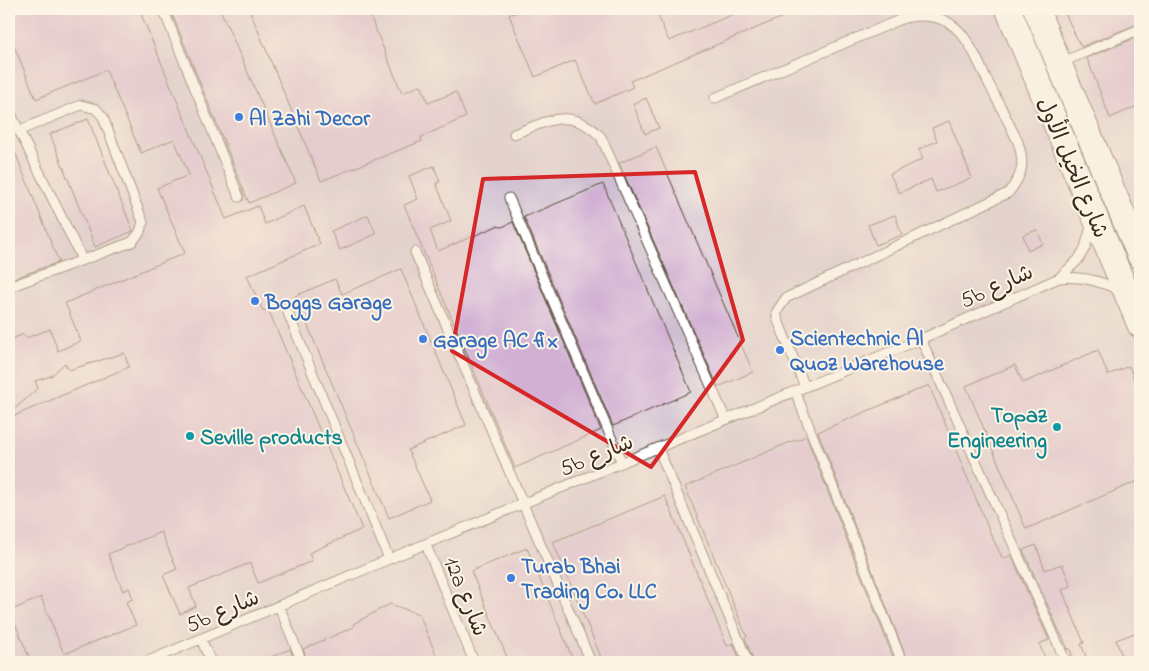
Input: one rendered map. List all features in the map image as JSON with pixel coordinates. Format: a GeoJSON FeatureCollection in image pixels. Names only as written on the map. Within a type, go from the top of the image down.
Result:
{"type":"FeatureCollection","features":[{"type":"Feature","properties":{"kind":"main road","name":"شارع الخيل الأول"},"geometry":{"type":"LineString","coordinates":[[1008,9],[1140,325]]}},
{"type":"Feature","properties":{"kind":"main road","name":"شارع الخيل الأول"},"geometry":{"type":"LineString","coordinates":[[1036,9],[1140,256]]}},
{"type":"Feature","properties":{"kind":"lane"},"geometry":{"type":"LineString","coordinates":[[163,9],[239,197]]}},
{"type":"Feature","properties":{"kind":"lane"},"geometry":{"type":"LineString","coordinates":[[715,98],[904,18],[927,15],[949,23],[967,39],[1018,142],[1022,155],[1022,169],[1017,182],[1008,193],[786,298],[778,311],[777,318],[805,387]]}},
{"type":"Feature","properties":{"kind":"lane"},"geometry":{"type":"LineString","coordinates":[[1058,63],[1140,29]]}},
{"type":"Feature","properties":{"kind":"lane"},"geometry":{"type":"LineString","coordinates":[[9,287],[132,242],[137,238],[142,227],[142,217],[103,117],[96,109],[81,105],[18,131]]}},
{"type":"Feature","properties":{"kind":"lane"},"geometry":{"type":"LineString","coordinates":[[9,110],[11,121],[18,131],[82,259]]}},
{"type":"Feature","properties":{"kind":"lane"},"geometry":{"type":"LineString","coordinates":[[514,134],[552,119],[566,118],[579,120],[592,127],[601,137],[726,420]]}},
{"type":"Feature","properties":{"kind":"lane"},"geometry":{"type":"LineString","coordinates":[[508,198],[622,463]]}},
{"type":"Feature","properties":{"kind":"lane","name":"5b شارع"},"geometry":{"type":"LineString","coordinates":[[146,662],[389,559],[921,340],[1059,278],[1078,260],[1085,248],[1092,222],[1092,209]]}},
{"type":"Feature","properties":{"kind":"lane"},"geometry":{"type":"LineString","coordinates":[[415,252],[591,662]]}},
{"type":"Feature","properties":{"kind":"lane","name":"5b شارع"},"geometry":{"type":"LineString","coordinates":[[1059,278],[1072,277],[1097,281],[1120,292],[1130,300]]}},
{"type":"Feature","properties":{"kind":"lane"},"geometry":{"type":"LineString","coordinates":[[288,313],[389,559]]}},
{"type":"Feature","properties":{"kind":"lane"},"geometry":{"type":"LineString","coordinates":[[921,340],[1066,662]]}},
{"type":"Feature","properties":{"kind":"lane"},"geometry":{"type":"LineString","coordinates":[[796,391],[902,662]]}},
{"type":"Feature","properties":{"kind":"lane"},"geometry":{"type":"LineString","coordinates":[[658,448],[748,662]]}},
{"type":"Feature","properties":{"kind":"lane","name":"12a شارع"},"geometry":{"type":"LineString","coordinates":[[426,544],[474,662]]}},
{"type":"Feature","properties":{"kind":"lane"},"geometry":{"type":"LineString","coordinates":[[279,606],[302,662]]}},
{"type":"Feature","properties":{"kind":"lane"},"geometry":{"type":"LineString","coordinates":[[201,639],[211,662]]}},
{"type":"Feature","properties":{"kind":"highlighted area"},"geometry":{"type":"Polygon","coordinates":[[[695,172],[743,340],[651,467],[452,351],[483,179],[695,172]]]}},
{"type":"Feature","properties":{"kind":"shaded area"},"geometry":{"type":"Polygon","coordinates":[[[9,9],[1140,9],[1140,662],[9,662],[9,9]]]}},
{"type":"Feature","properties":{"kind":"building"},"geometry":{"type":"Polygon","coordinates":[[[9,9],[139,9],[226,219],[258,206],[265,224],[304,206],[320,244],[247,276],[263,311],[268,309],[362,529],[309,553],[312,561],[258,583],[250,563],[189,588],[196,606],[180,614],[163,575],[177,569],[161,532],[108,554],[123,591],[129,588],[133,599],[126,602],[136,625],[64,654],[41,597],[10,611],[31,662],[9,662],[9,418],[129,367],[124,353],[69,370],[65,363],[51,376],[35,381],[38,388],[9,414],[9,340],[24,334],[26,338],[50,329],[58,351],[81,341],[65,303],[185,253],[157,188],[189,175],[174,139],[141,153],[106,70],[36,99],[9,34],[9,9]]]}},
{"type":"Feature","properties":{"kind":"building"},"geometry":{"type":"Polygon","coordinates":[[[170,9],[220,9],[296,183],[249,203],[170,9]]]}},
{"type":"Feature","properties":{"kind":"building"},"geometry":{"type":"Polygon","coordinates":[[[249,9],[367,9],[402,93],[421,85],[428,103],[456,92],[466,117],[421,137],[422,141],[321,181],[249,9]]]}},
{"type":"Feature","properties":{"kind":"building"},"geometry":{"type":"Polygon","coordinates":[[[524,9],[655,9],[669,41],[746,9],[802,9],[630,81],[633,87],[595,104],[575,60],[535,77],[509,15],[524,9]]]}},
{"type":"Feature","properties":{"kind":"building"},"geometry":{"type":"Polygon","coordinates":[[[1063,9],[1140,9],[1140,23],[1081,47],[1063,9]]]}},
{"type":"Feature","properties":{"kind":"building"},"geometry":{"type":"Polygon","coordinates":[[[1140,36],[1140,105],[1110,118],[1087,58],[1140,36]]]}},
{"type":"Feature","properties":{"kind":"building"},"geometry":{"type":"Polygon","coordinates":[[[646,98],[659,128],[645,134],[633,104],[646,98]]]}},
{"type":"Feature","properties":{"kind":"building"},"geometry":{"type":"Polygon","coordinates":[[[88,119],[133,231],[95,247],[50,134],[88,119]]]}},
{"type":"Feature","properties":{"kind":"building"},"geometry":{"type":"Polygon","coordinates":[[[949,121],[972,178],[936,192],[931,179],[899,193],[890,174],[923,159],[919,149],[937,141],[932,128],[949,121]]]}},
{"type":"Feature","properties":{"kind":"building"},"geometry":{"type":"Polygon","coordinates":[[[9,137],[59,262],[9,280],[9,137]]]}},
{"type":"Feature","properties":{"kind":"building"},"geometry":{"type":"Polygon","coordinates":[[[656,147],[753,372],[718,387],[619,163],[656,147]]]}},
{"type":"Feature","properties":{"kind":"building"},"geometry":{"type":"Polygon","coordinates":[[[434,166],[440,182],[436,183],[451,221],[430,230],[438,251],[497,226],[502,227],[513,222],[601,430],[515,468],[404,205],[418,199],[409,176],[434,166]]]}},
{"type":"Feature","properties":{"kind":"building"},"geometry":{"type":"Polygon","coordinates":[[[603,184],[691,392],[613,426],[524,217],[603,184]]]}},
{"type":"Feature","properties":{"kind":"building"},"geometry":{"type":"Polygon","coordinates":[[[368,215],[376,234],[340,250],[331,231],[368,215]]]}},
{"type":"Feature","properties":{"kind":"building"},"geometry":{"type":"Polygon","coordinates":[[[895,215],[902,235],[876,245],[868,225],[895,215]]]}},
{"type":"Feature","properties":{"kind":"building"},"geometry":{"type":"Polygon","coordinates":[[[1037,230],[1043,244],[1028,250],[1023,235],[1037,230]]]}},
{"type":"Feature","properties":{"kind":"building"},"geometry":{"type":"Polygon","coordinates":[[[401,269],[466,425],[408,450],[430,500],[389,518],[295,296],[335,279],[342,294],[401,269]]]}},
{"type":"Feature","properties":{"kind":"building","name":"Topaz Engineering"},"geometry":{"type":"Polygon","coordinates":[[[1098,350],[1108,375],[1129,366],[1140,394],[1140,480],[1026,529],[966,386],[1015,365],[1023,383],[1098,350]]]}},
{"type":"Feature","properties":{"kind":"building"},"geometry":{"type":"Polygon","coordinates":[[[929,385],[991,535],[1003,559],[1011,555],[1049,640],[1039,644],[1047,662],[908,662],[818,432],[929,385]]]}},
{"type":"Feature","properties":{"kind":"building"},"geometry":{"type":"Polygon","coordinates":[[[806,436],[895,662],[754,662],[745,638],[747,637],[685,487],[806,436]]]}},
{"type":"Feature","properties":{"kind":"building"},"geometry":{"type":"Polygon","coordinates":[[[665,496],[727,646],[733,643],[741,662],[603,662],[553,542],[665,496]]]}},
{"type":"Feature","properties":{"kind":"building"},"geometry":{"type":"Polygon","coordinates":[[[1036,545],[1045,570],[1062,564],[1071,586],[1062,590],[1084,643],[1081,644],[1088,662],[1074,662],[1070,649],[1068,650],[1023,550],[1036,545]]]}},
{"type":"Feature","properties":{"kind":"building"},"geometry":{"type":"Polygon","coordinates":[[[527,548],[574,662],[509,662],[471,571],[527,548]]]}},
{"type":"Feature","properties":{"kind":"building"},"geometry":{"type":"Polygon","coordinates":[[[390,604],[419,614],[439,662],[308,662],[303,649],[354,627],[353,624],[390,604]]]}},
{"type":"Feature","properties":{"kind":"building"},"geometry":{"type":"Polygon","coordinates":[[[1140,631],[1140,662],[1124,662],[1116,640],[1140,631]]]}},
{"type":"Feature","properties":{"kind":"building"},"geometry":{"type":"Polygon","coordinates":[[[290,649],[295,662],[259,662],[290,649]]]}},
{"type":"Feature","properties":{"kind":"place","name":"Al Zahi Decor"},"geometry":{"type":"Point","coordinates":[239,117]}},
{"type":"Feature","properties":{"kind":"place","name":"Boggs Garage"},"geometry":{"type":"Point","coordinates":[255,301]}},
{"type":"Feature","properties":{"kind":"place","name":"Garage AC fix"},"geometry":{"type":"Point","coordinates":[423,339]}},
{"type":"Feature","properties":{"kind":"place","name":"Scientechnic Al Quoz Warehouse"},"geometry":{"type":"Point","coordinates":[780,350]}},
{"type":"Feature","properties":{"kind":"place","name":"Topaz Engineering"},"geometry":{"type":"Point","coordinates":[1057,427]}},
{"type":"Feature","properties":{"kind":"place","name":"Seville products"},"geometry":{"type":"Point","coordinates":[190,436]}},
{"type":"Feature","properties":{"kind":"place","name":"Turab Bhai Trading Co. LLC"},"geometry":{"type":"Point","coordinates":[511,578]}}]}
